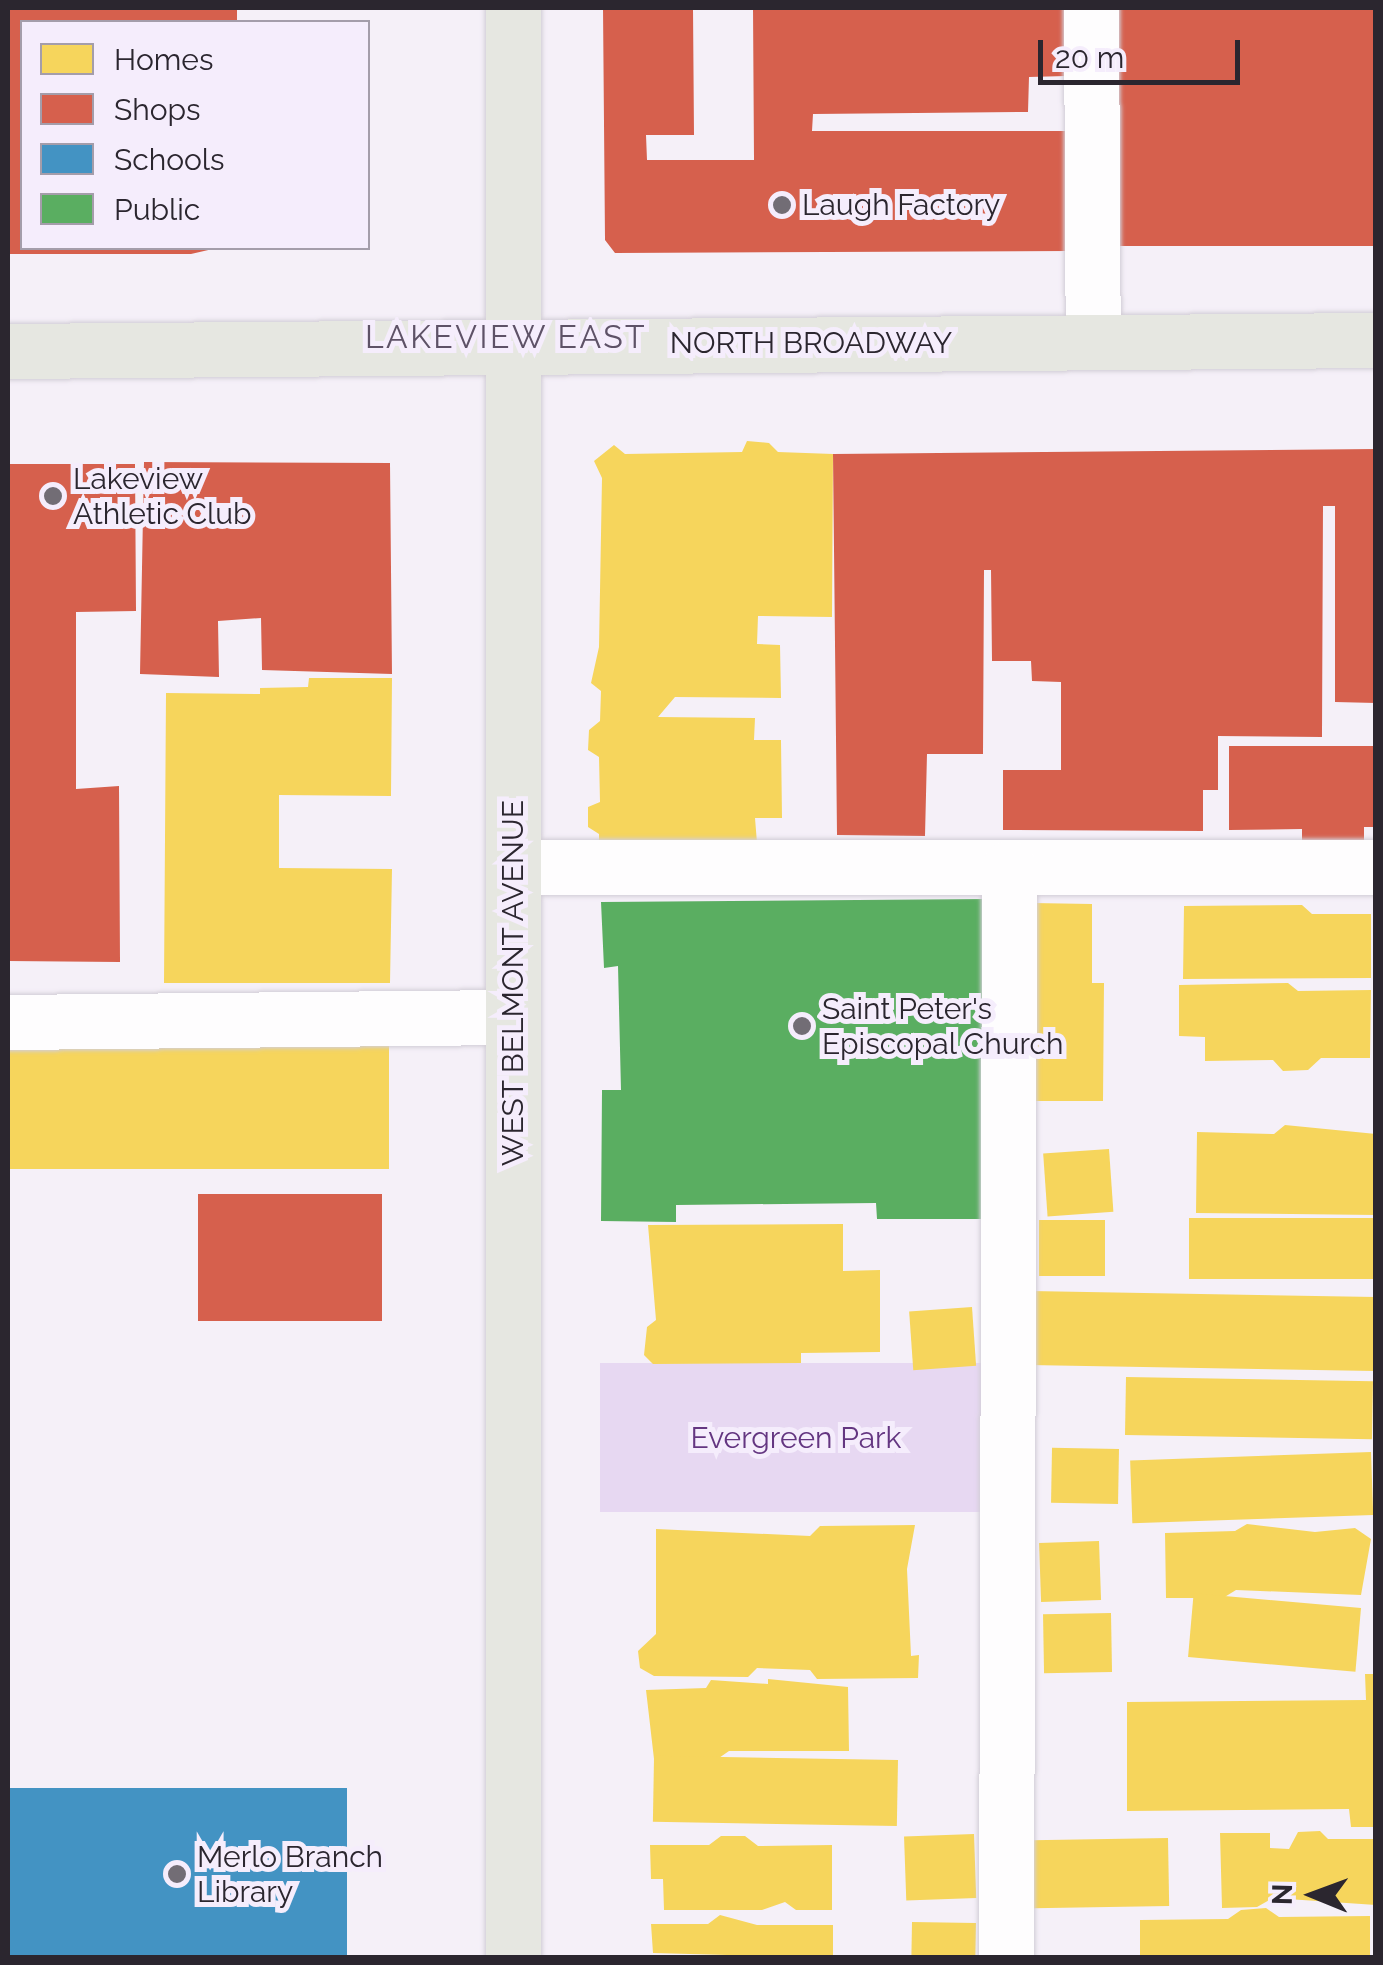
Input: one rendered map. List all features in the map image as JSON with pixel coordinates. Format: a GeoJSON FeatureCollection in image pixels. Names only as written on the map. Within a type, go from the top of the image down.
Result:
{"type":"FeatureCollection","features":[{"type":"Feature","properties":{"kind":"main road","name":"WEST BELMONT AVENUE"},"geometry":{"type":"LineString","coordinates":[[513,8],[513,1958]]}},
{"type":"Feature","properties":{"kind":"main road","name":"NORTH BROADWAY"},"geometry":{"type":"LineString","coordinates":[[8,351],[1376,340]]}},
{"type":"Feature","properties":{"kind":"lane"},"geometry":{"type":"LineString","coordinates":[[1091,8],[1093,342]]}},
{"type":"Feature","properties":{"kind":"lane"},"geometry":{"type":"LineString","coordinates":[[513,868],[1376,867]]}},
{"type":"Feature","properties":{"kind":"lane"},"geometry":{"type":"LineString","coordinates":[[1006,1958],[1009,868]]}},
{"type":"Feature","properties":{"kind":"lane"},"geometry":{"type":"LineString","coordinates":[[8,1022],[512,1017]]}},
{"type":"Feature","properties":{"kind":"green space","name":"Evergreen Park"},"geometry":{"type":"Polygon","coordinates":[[[600,1363],[992,1363],[992,1512],[600,1512],[600,1363]]]}},
{"type":"Feature","properties":{"kind":"building: Homes"},"geometry":{"type":"Polygon","coordinates":[[[747,441],[769,443],[778,452],[833,454],[832,617],[758,616],[757,644],[780,645],[781,698],[675,697],[658,717],[755,718],[754,740],[781,740],[782,818],[755,818],[757,843],[599,842],[599,834],[588,827],[588,807],[600,802],[599,757],[588,750],[589,730],[600,721],[601,691],[591,683],[599,647],[602,478],[594,461],[614,445],[625,454],[742,452],[747,441]]]}},
{"type":"Feature","properties":{"kind":"building: Homes"},"geometry":{"type":"Polygon","coordinates":[[[309,678],[392,678],[391,796],[279,795],[279,868],[392,869],[390,983],[164,983],[166,693],[260,694],[260,688],[308,687],[309,678]]]}},
{"type":"Feature","properties":{"kind":"building: Homes"},"geometry":{"type":"Polygon","coordinates":[[[1032,903],[1092,904],[1092,983],[1104,983],[1103,1101],[1032,1101],[1032,903]]]}},
{"type":"Feature","properties":{"kind":"building: Homes"},"geometry":{"type":"Polygon","coordinates":[[[1302,905],[1312,914],[1371,914],[1371,978],[1183,979],[1184,906],[1302,905]]]}},
{"type":"Feature","properties":{"kind":"building: Homes"},"geometry":{"type":"Polygon","coordinates":[[[1288,983],[1298,991],[1371,990],[1370,1058],[1321,1058],[1308,1070],[1283,1071],[1273,1060],[1205,1061],[1205,1037],[1179,1036],[1179,985],[1288,983]]]}},
{"type":"Feature","properties":{"kind":"building: Homes"},"geometry":{"type":"Polygon","coordinates":[[[8,1036],[389,1036],[389,1169],[8,1169],[8,1036]]]}},
{"type":"Feature","properties":{"kind":"building: Homes"},"geometry":{"type":"Polygon","coordinates":[[[1285,1125],[1376,1134],[1376,1215],[1196,1213],[1197,1132],[1274,1134],[1285,1125]]]}},
{"type":"Feature","properties":{"kind":"building: Homes"},"geometry":{"type":"Polygon","coordinates":[[[1109,1149],[1113,1212],[1048,1216],[1043,1154],[1109,1149]]]}},
{"type":"Feature","properties":{"kind":"building: Homes"},"geometry":{"type":"Polygon","coordinates":[[[1189,1218],[1376,1218],[1376,1279],[1189,1279],[1189,1218]]]}},
{"type":"Feature","properties":{"kind":"building: Homes"},"geometry":{"type":"Polygon","coordinates":[[[1039,1220],[1105,1220],[1105,1276],[1039,1276],[1039,1220]]]}},
{"type":"Feature","properties":{"kind":"building: Homes"},"geometry":{"type":"Polygon","coordinates":[[[843,1224],[843,1271],[880,1270],[880,1352],[801,1353],[801,1363],[653,1364],[644,1355],[647,1327],[656,1320],[648,1225],[843,1224]]]}},
{"type":"Feature","properties":{"kind":"building: Homes"},"geometry":{"type":"Polygon","coordinates":[[[1030,1291],[1376,1297],[1375,1371],[1029,1365],[1030,1291]]]}},
{"type":"Feature","properties":{"kind":"building: Homes"},"geometry":{"type":"Polygon","coordinates":[[[972,1307],[976,1366],[913,1370],[909,1311],[972,1307]]]}},
{"type":"Feature","properties":{"kind":"building: Homes"},"geometry":{"type":"Polygon","coordinates":[[[1126,1377],[1373,1381],[1372,1439],[1125,1435],[1126,1377]]]}},
{"type":"Feature","properties":{"kind":"building: Homes"},"geometry":{"type":"Polygon","coordinates":[[[1052,1448],[1119,1449],[1118,1504],[1051,1503],[1052,1448]]]}},
{"type":"Feature","properties":{"kind":"building: Homes"},"geometry":{"type":"Polygon","coordinates":[[[1371,1452],[1373,1515],[1132,1523],[1130,1460],[1371,1452]]]}},
{"type":"Feature","properties":{"kind":"building: Homes"},"geometry":{"type":"Polygon","coordinates":[[[1247,1524],[1315,1532],[1355,1528],[1371,1539],[1361,1595],[1236,1590],[1223,1598],[1166,1598],[1165,1533],[1235,1531],[1247,1524]]]}},
{"type":"Feature","properties":{"kind":"building: Homes"},"geometry":{"type":"Polygon","coordinates":[[[915,1525],[907,1569],[911,1656],[919,1655],[918,1678],[817,1679],[810,1670],[757,1668],[748,1677],[654,1676],[640,1668],[638,1651],[656,1634],[656,1529],[810,1536],[820,1526],[915,1525]]]}},
{"type":"Feature","properties":{"kind":"building: Homes"},"geometry":{"type":"Polygon","coordinates":[[[1099,1541],[1101,1600],[1041,1602],[1039,1543],[1099,1541]]]}},
{"type":"Feature","properties":{"kind":"building: Homes"},"geometry":{"type":"Polygon","coordinates":[[[1194,1593],[1361,1608],[1355,1672],[1188,1657],[1194,1593]]]}},
{"type":"Feature","properties":{"kind":"building: Homes"},"geometry":{"type":"Polygon","coordinates":[[[1111,1613],[1112,1672],[1044,1673],[1043,1614],[1111,1613]]]}},
{"type":"Feature","properties":{"kind":"building: Homes"},"geometry":{"type":"Polygon","coordinates":[[[1365,1674],[1376,1674],[1376,1827],[1351,1827],[1349,1809],[1127,1811],[1127,1702],[1366,1700],[1365,1674]]]}},
{"type":"Feature","properties":{"kind":"building: Homes"},"geometry":{"type":"Polygon","coordinates":[[[768,1679],[848,1687],[849,1751],[729,1751],[716,1760],[654,1759],[646,1690],[706,1688],[711,1680],[768,1684],[768,1679]]]}},
{"type":"Feature","properties":{"kind":"building: Homes"},"geometry":{"type":"Polygon","coordinates":[[[654,1756],[898,1760],[897,1826],[653,1822],[654,1756]]]}},
{"type":"Feature","properties":{"kind":"building: Homes"},"geometry":{"type":"Polygon","coordinates":[[[1320,1831],[1328,1839],[1376,1839],[1376,1905],[1273,1898],[1257,1907],[1222,1908],[1220,1833],[1270,1833],[1270,1848],[1289,1849],[1298,1832],[1320,1831]]]}},
{"type":"Feature","properties":{"kind":"building: Homes"},"geometry":{"type":"Polygon","coordinates":[[[974,1834],[976,1898],[906,1900],[904,1836],[974,1834]]]}},
{"type":"Feature","properties":{"kind":"building: Homes"},"geometry":{"type":"Polygon","coordinates":[[[721,1836],[745,1836],[758,1846],[832,1845],[832,1910],[796,1910],[785,1902],[762,1910],[664,1910],[663,1879],[651,1879],[650,1845],[709,1845],[721,1836]]]}},
{"type":"Feature","properties":{"kind":"building: Homes"},"geometry":{"type":"Polygon","coordinates":[[[1168,1838],[1169,1906],[1033,1908],[1032,1840],[1168,1838]]]}},
{"type":"Feature","properties":{"kind":"building: Homes"},"geometry":{"type":"Polygon","coordinates":[[[1266,1908],[1279,1917],[1370,1916],[1370,1958],[1140,1958],[1140,1920],[1228,1919],[1241,1910],[1266,1908]]]}},
{"type":"Feature","properties":{"kind":"building: Homes"},"geometry":{"type":"Polygon","coordinates":[[[720,1915],[757,1925],[833,1925],[833,1958],[653,1953],[651,1924],[708,1924],[720,1915]]]}},
{"type":"Feature","properties":{"kind":"building: Homes"},"geometry":{"type":"Polygon","coordinates":[[[912,1922],[976,1923],[975,1958],[911,1958],[912,1922]]]}},
{"type":"Feature","properties":{"kind":"building: Shops"},"geometry":{"type":"Polygon","coordinates":[[[8,8],[237,8],[237,20],[20,20],[20,250],[208,250],[191,254],[8,254],[8,8]]]}},
{"type":"Feature","properties":{"kind":"building: Shops"},"geometry":{"type":"Polygon","coordinates":[[[603,8],[693,8],[694,135],[646,135],[647,160],[754,160],[753,8],[1065,8],[1066,76],[1029,77],[1028,112],[813,114],[812,131],[1067,131],[1069,251],[615,253],[605,240],[603,8]]]}},
{"type":"Feature","properties":{"kind":"building: Shops"},"geometry":{"type":"Polygon","coordinates":[[[1118,8],[1376,8],[1376,246],[1118,246],[1118,8]]]}},
{"type":"Feature","properties":{"kind":"building: Shops"},"geometry":{"type":"Polygon","coordinates":[[[1376,449],[1376,703],[1335,702],[1335,506],[1323,506],[1322,737],[1218,736],[1218,790],[1203,790],[1203,831],[1003,830],[1003,770],[1061,770],[1061,682],[1032,681],[1031,661],[992,661],[991,570],[984,570],[983,754],[927,754],[925,836],[837,835],[833,454],[1376,449]]]}},
{"type":"Feature","properties":{"kind":"building: Shops"},"geometry":{"type":"Polygon","coordinates":[[[144,462],[390,463],[392,674],[262,670],[261,618],[218,621],[219,677],[140,674],[144,462]]]}},
{"type":"Feature","properties":{"kind":"building: Shops"},"geometry":{"type":"Polygon","coordinates":[[[8,464],[135,464],[136,611],[76,612],[76,789],[119,786],[120,962],[8,961],[8,464]]]}},
{"type":"Feature","properties":{"kind":"building: Shops"},"geometry":{"type":"Polygon","coordinates":[[[1229,746],[1376,746],[1376,827],[1364,827],[1364,847],[1302,847],[1302,829],[1229,830],[1229,746]]]}},
{"type":"Feature","properties":{"kind":"building: Shops"},"geometry":{"type":"Polygon","coordinates":[[[198,1194],[382,1194],[382,1321],[198,1321],[198,1194]]]}},
{"type":"Feature","properties":{"kind":"building: Schools","name":"Merlo Branch Library"},"geometry":{"type":"Polygon","coordinates":[[[8,1788],[347,1788],[347,1957],[8,1957],[8,1788]]]}},
{"type":"Feature","properties":{"kind":"building: Public"},"geometry":{"type":"Polygon","coordinates":[[[984,899],[985,1219],[877,1219],[876,1203],[676,1205],[676,1222],[601,1221],[602,1090],[621,1090],[618,966],[604,968],[601,902],[984,899]]]}},
{"type":"Feature","properties":{"kind":"place","name":"Laugh Factory"},"geometry":{"type":"Point","coordinates":[782,205]}},
{"type":"Feature","properties":{"kind":"place","name":"Lakeview Athletic Club"},"geometry":{"type":"Point","coordinates":[53,496]}},
{"type":"Feature","properties":{"kind":"place","name":"Saint Peter's Episcopal Church"},"geometry":{"type":"Point","coordinates":[802,1026]}},
{"type":"Feature","properties":{"kind":"place","name":"Merlo Branch Library"},"geometry":{"type":"Point","coordinates":[177,1874]}},
{"type":"Feature","properties":{"kind":"district","name":"LAKEVIEW EAST"},"geometry":{"type":"Point","coordinates":[506,337]}}]}
